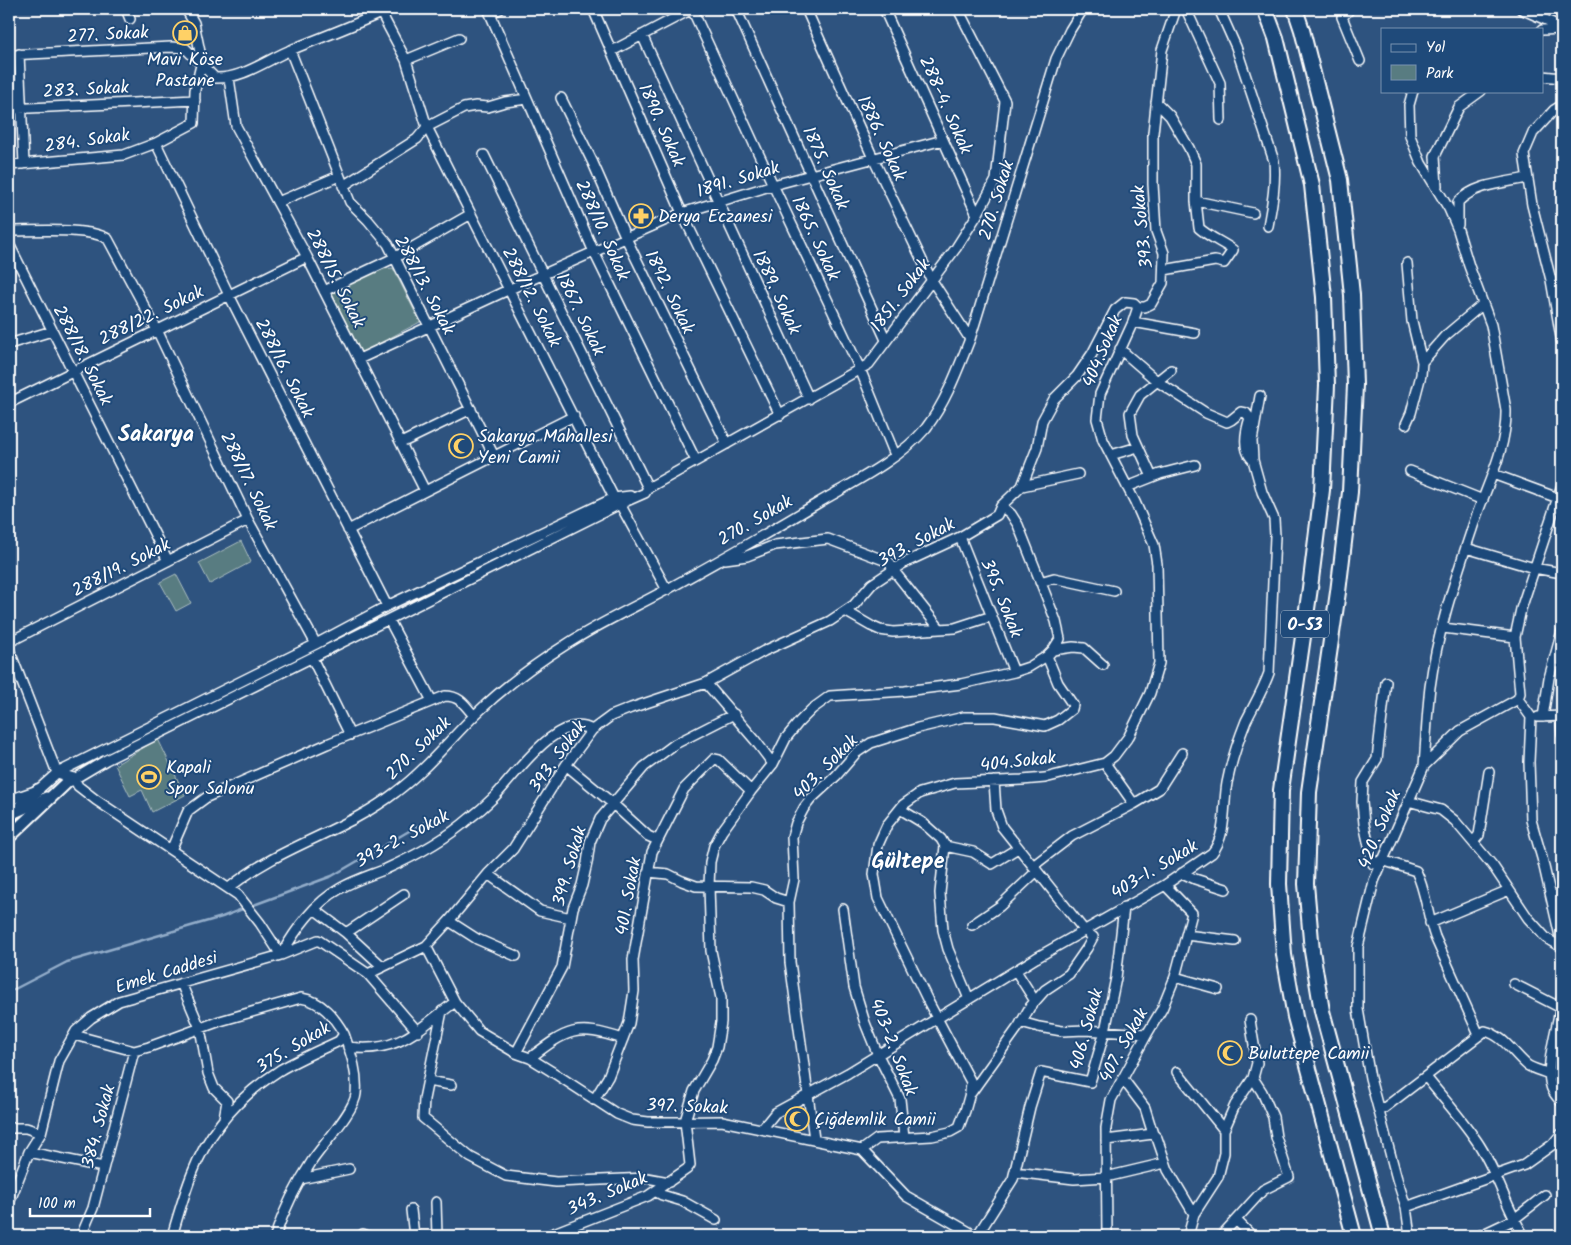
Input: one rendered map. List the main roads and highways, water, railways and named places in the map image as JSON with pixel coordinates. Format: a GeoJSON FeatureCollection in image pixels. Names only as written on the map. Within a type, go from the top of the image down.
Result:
{"type":"FeatureCollection","features":[{"type":"Feature","properties":{"kind":"highway","name":"O-53"},"geometry":{"type":"LineString","coordinates":[[1265,9],[1276,38],[1312,185],[1324,297],[1327,385],[1321,500],[1281,790],[1279,893],[1284,955],[1295,1017],[1354,1236]]}},
{"type":"Feature","properties":{"kind":"highway","name":"O-53"},"geometry":{"type":"LineString","coordinates":[[1295,9],[1340,180],[1352,295],[1355,385],[1350,492],[1338,592],[1309,792],[1306,884],[1312,951],[1322,1011],[1382,1236]]}},
{"type":"Feature","properties":{"kind":"main road"},"geometry":{"type":"LineString","coordinates":[[9,838],[70,781]]}},
{"type":"Feature","properties":{"kind":"main road"},"geometry":{"type":"LineString","coordinates":[[9,817],[38,790]]}},
{"type":"Feature","properties":{"kind":"waterway"},"geometry":{"type":"LineString","coordinates":[[251,906],[332,876],[433,817]]}},
{"type":"Feature","properties":{"kind":"waterway"},"geometry":{"type":"LineString","coordinates":[[9,992],[67,962],[222,917],[245,908]]}},
{"type":"Feature","properties":{"kind":"place","name":"Mavi Köse Pastane"},"geometry":{"type":"Point","coordinates":[185,33]}},
{"type":"Feature","properties":{"kind":"place","name":"Derya Eczanesi"},"geometry":{"type":"Point","coordinates":[641,216]}},
{"type":"Feature","properties":{"kind":"place","name":"Sakarya Mahallesi Yeni Camii"},"geometry":{"type":"Point","coordinates":[461,446]}},
{"type":"Feature","properties":{"kind":"place","name":"Kapali Spor Salonu"},"geometry":{"type":"Point","coordinates":[149,777]}},
{"type":"Feature","properties":{"kind":"place","name":"Buluttepe Camii"},"geometry":{"type":"Point","coordinates":[1230,1053]}},
{"type":"Feature","properties":{"kind":"place","name":"Çiğdemlik Camii"},"geometry":{"type":"Point","coordinates":[797,1119]}},
{"type":"Feature","properties":{"kind":"district","name":"Sakarya"},"geometry":{"type":"Point","coordinates":[156,433]}},
{"type":"Feature","properties":{"kind":"district","name":"Gültepe"},"geometry":{"type":"Point","coordinates":[908,860]}}]}
